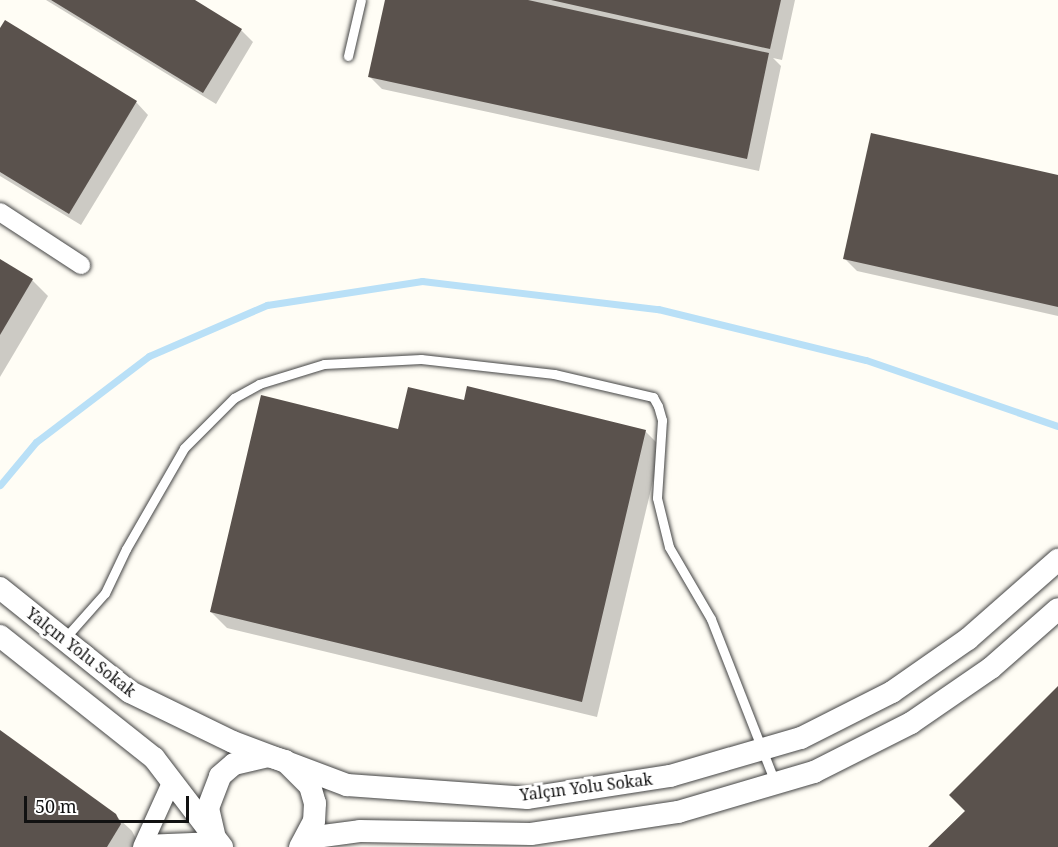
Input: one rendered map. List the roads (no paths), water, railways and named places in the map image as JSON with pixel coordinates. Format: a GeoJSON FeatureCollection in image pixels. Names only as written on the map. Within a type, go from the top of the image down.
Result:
{"type":"FeatureCollection","features":[{"type":"Feature","properties":{"kind":"street"},"geometry":{"type":"LineString","coordinates":[[0,212],[81,265]]}},
{"type":"Feature","properties":{"kind":"street","name":"Yalçın Yolu Sokak"},"geometry":{"type":"LineString","coordinates":[[0,588],[130,692],[189,724],[347,785],[528,798],[670,776],[801,738],[892,692],[968,639],[1058,560]]}},
{"type":"Feature","properties":{"kind":"street"},"geometry":{"type":"LineString","coordinates":[[221,845],[208,808],[220,776],[250,758],[285,761],[310,786],[315,803],[307,844],[360,831],[531,834],[678,812],[814,772],[910,723],[991,668],[1058,609]]}},
{"type":"Feature","properties":{"kind":"street"},"geometry":{"type":"LineString","coordinates":[[0,636],[154,758],[221,845]]}},
{"type":"Feature","properties":{"kind":"street"},"geometry":{"type":"LineString","coordinates":[[171,783],[143,846],[221,845]]}},
{"type":"Feature","properties":{"kind":"lane"},"geometry":{"type":"LineString","coordinates":[[348,56],[361,0]]}},
{"type":"Feature","properties":{"kind":"lane"},"geometry":{"type":"LineString","coordinates":[[64,640],[105,592],[184,448],[234,398],[259,384],[324,364],[421,359],[554,374],[653,397],[658,406],[662,420],[657,498],[669,547],[711,619],[775,783]]}},
{"type":"Feature","properties":{"kind":"waterway"},"geometry":{"type":"LineString","coordinates":[[0,485],[36,442],[149,356],[267,305],[422,281],[658,309],[866,360],[1058,426]]}}]}
